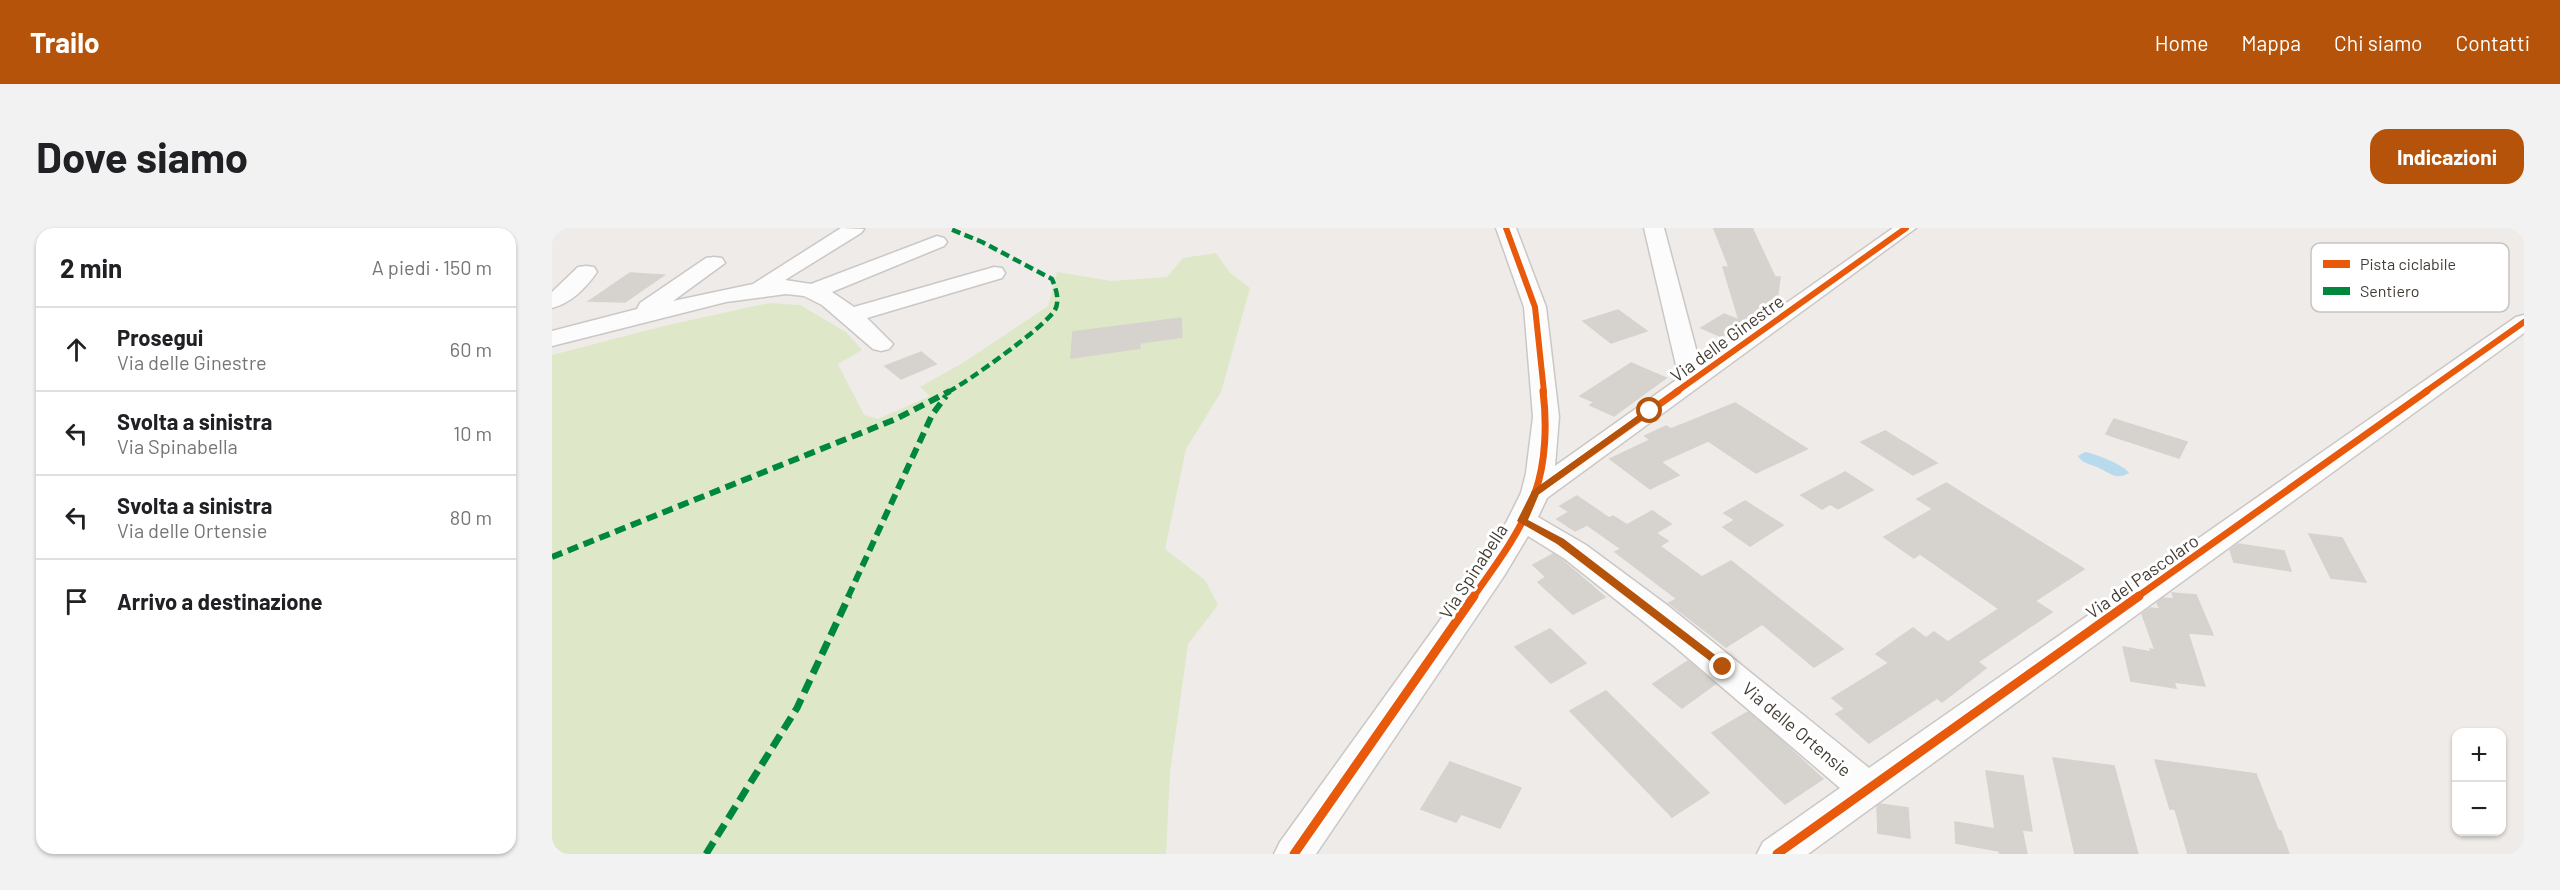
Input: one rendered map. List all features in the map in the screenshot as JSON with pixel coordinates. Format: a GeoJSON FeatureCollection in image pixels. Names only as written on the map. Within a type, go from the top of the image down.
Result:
{"type":"FeatureCollection","features":[{"type":"Feature","properties":{"kind":"street","name":"Via Spinabella"},"geometry":{"type":"LineString","coordinates":[[1294,854],[1349,772],[1462,615],[1507,548],[1529,507],[1540,473],[1546,417],[1538,324],[1530,290],[1506,228]]}},
{"type":"Feature","properties":{"kind":"street"},"geometry":{"type":"LineString","coordinates":[[1654,228],[1692,381]]}},
{"type":"Feature","properties":{"kind":"street","name":"Via delle Ginestre"},"geometry":{"type":"LineString","coordinates":[[1529,507],[1692,381],[1906,228]]}},
{"type":"Feature","properties":{"kind":"street"},"geometry":{"type":"LineString","coordinates":[[761,289],[763,285],[854,230]]}},
{"type":"Feature","properties":{"kind":"street"},"geometry":{"type":"LineString","coordinates":[[552,339],[645,314],[761,289],[784,288],[814,291],[937,242]]}},
{"type":"Feature","properties":{"kind":"street"},"geometry":{"type":"LineString","coordinates":[[645,314],[649,306],[714,263]]}},
{"type":"Feature","properties":{"kind":"street"},"geometry":{"type":"LineString","coordinates":[[552,301],[567,292],[586,272]]}},
{"type":"Feature","properties":{"kind":"street"},"geometry":{"type":"LineString","coordinates":[[850,316],[994,273]]}},
{"type":"Feature","properties":{"kind":"street"},"geometry":{"type":"LineString","coordinates":[[814,291],[850,316],[881,344]]}},
{"type":"Feature","properties":{"kind":"street","name":"Via del Pascolaro"},"geometry":{"type":"LineString","coordinates":[[1777,854],[2524,322]]}},
{"type":"Feature","properties":{"kind":"street","name":"Via delle Ortensie"},"geometry":{"type":"LineString","coordinates":[[1529,507],[1560,542],[1650,608],[1868,789]]}},
{"type":"Feature","properties":{"kind":"green space"},"geometry":{"type":"Polygon","coordinates":[[[1216,253],[1230,273],[1250,288],[1221,392],[1186,449],[1165,549],[1205,580],[1218,605],[1188,644],[1170,773],[1166,854],[552,854],[552,355],[664,326],[769,303],[800,305],[846,332],[862,350],[838,364],[864,415],[878,419],[930,396],[920,387],[961,364],[1048,306],[1057,272],[1111,281],[1167,277],[1183,258],[1216,253]]]}},
{"type":"Feature","properties":{"kind":"water"},"geometry":{"type":"Polygon","coordinates":[[[2085,452],[2109,460],[2129,473],[2115,476],[2085,462],[2078,456],[2085,452]]]}},
{"type":"Feature","properties":{"kind":"building"},"geometry":{"type":"Polygon","coordinates":[[[1752,228],[1775,277],[1780,277],[1777,301],[1722,337],[1701,328],[1724,314],[1739,320],[1723,267],[1729,267],[1714,229],[1752,228]]]}},
{"type":"Feature","properties":{"kind":"building"},"geometry":{"type":"Polygon","coordinates":[[[630,273],[664,275],[625,302],[589,301],[630,273]]]}},
{"type":"Feature","properties":{"kind":"building"},"geometry":{"type":"Polygon","coordinates":[[[1618,310],[1647,331],[1611,343],[1583,321],[1618,310]]]}},
{"type":"Feature","properties":{"kind":"building"},"geometry":{"type":"Polygon","coordinates":[[[1181,318],[1182,337],[1140,343],[1140,348],[1071,358],[1073,332],[1181,318]]]}},
{"type":"Feature","properties":{"kind":"building"},"geometry":{"type":"Polygon","coordinates":[[[921,352],[936,364],[901,379],[885,366],[921,352]]]}},
{"type":"Feature","properties":{"kind":"building"},"geometry":{"type":"Polygon","coordinates":[[[1631,363],[1666,378],[1614,416],[1590,405],[1594,402],[1580,396],[1631,363]]]}},
{"type":"Feature","properties":{"kind":"building"},"geometry":{"type":"Polygon","coordinates":[[[1735,403],[1807,449],[1756,473],[1708,441],[1661,462],[1679,475],[1650,489],[1610,459],[1650,440],[1645,436],[1666,426],[1671,429],[1735,403]]]}},
{"type":"Feature","properties":{"kind":"building"},"geometry":{"type":"Polygon","coordinates":[[[2114,419],[2187,442],[2179,458],[2106,434],[2114,419]]]}},
{"type":"Feature","properties":{"kind":"building"},"geometry":{"type":"Polygon","coordinates":[[[1885,431],[1937,463],[1913,475],[1861,442],[1885,431]]]}},
{"type":"Feature","properties":{"kind":"building"},"geometry":{"type":"Polygon","coordinates":[[[1845,472],[1873,490],[1838,509],[1830,504],[1822,509],[1801,495],[1845,472]]]}},
{"type":"Feature","properties":{"kind":"building"},"geometry":{"type":"Polygon","coordinates":[[[1946,483],[2084,569],[2035,601],[2052,612],[1978,662],[1986,668],[1942,702],[1937,698],[1869,743],[1836,714],[1845,709],[1832,698],[1889,663],[1876,654],[1913,628],[1926,638],[1934,632],[1948,642],[1999,609],[1920,554],[1914,558],[1884,537],[1933,509],[1917,499],[1946,483]]]}},
{"type":"Feature","properties":{"kind":"building"},"geometry":{"type":"Polygon","coordinates":[[[1577,496],[1609,518],[1613,516],[1627,525],[1652,511],[1671,524],[1656,533],[1668,541],[1660,546],[1702,577],[1731,561],[1843,649],[1814,667],[1762,624],[1726,647],[1669,603],[1677,599],[1615,552],[1621,549],[1587,525],[1575,531],[1557,519],[1569,512],[1560,506],[1577,496]]]}},
{"type":"Feature","properties":{"kind":"building"},"geometry":{"type":"Polygon","coordinates":[[[1745,501],[1783,525],[1750,546],[1723,527],[1735,520],[1724,513],[1745,501]]]}},
{"type":"Feature","properties":{"kind":"building"},"geometry":{"type":"Polygon","coordinates":[[[2309,534],[2342,538],[2366,582],[2331,578],[2309,534]]]}},
{"type":"Feature","properties":{"kind":"building"},"geometry":{"type":"Polygon","coordinates":[[[2238,544],[2284,551],[2291,571],[2234,562],[2230,550],[2238,544]]]}},
{"type":"Feature","properties":{"kind":"building"},"geometry":{"type":"Polygon","coordinates":[[[1553,554],[1605,597],[1573,614],[1538,582],[1546,577],[1533,565],[1553,554]]]}},
{"type":"Feature","properties":{"kind":"building"},"geometry":{"type":"Polygon","coordinates":[[[2172,593],[2196,595],[2213,635],[2188,633],[2205,686],[2174,682],[2176,688],[2131,681],[2123,647],[2151,652],[2150,649],[2155,650],[2142,614],[2150,608],[2160,609],[2157,603],[2163,598],[2174,599],[2172,593]]]}},
{"type":"Feature","properties":{"kind":"building"},"geometry":{"type":"Polygon","coordinates":[[[1550,629],[1586,663],[1551,683],[1515,647],[1550,629]]]}},
{"type":"Feature","properties":{"kind":"building"},"geometry":{"type":"Polygon","coordinates":[[[1688,661],[1715,684],[1682,708],[1653,684],[1688,661]]]}},
{"type":"Feature","properties":{"kind":"building"},"geometry":{"type":"Polygon","coordinates":[[[1606,691],[1709,793],[1672,817],[1570,711],[1606,691]]]}},
{"type":"Feature","properties":{"kind":"building"},"geometry":{"type":"Polygon","coordinates":[[[1748,712],[1823,779],[1785,804],[1712,733],[1748,712]]]}},
{"type":"Feature","properties":{"kind":"building"},"geometry":{"type":"Polygon","coordinates":[[[2053,758],[2114,766],[2138,854],[2075,854],[2053,758]]]}},
{"type":"Feature","properties":{"kind":"building"},"geometry":{"type":"Polygon","coordinates":[[[2155,760],[2256,774],[2289,854],[2188,854],[2175,809],[2170,809],[2155,760]]]}},
{"type":"Feature","properties":{"kind":"building"},"geometry":{"type":"Polygon","coordinates":[[[1450,762],[1521,788],[1500,828],[1461,814],[1456,822],[1421,809],[1450,762]]]}},
{"type":"Feature","properties":{"kind":"building"},"geometry":{"type":"Polygon","coordinates":[[[1986,771],[2023,776],[2032,831],[2022,830],[2027,854],[2000,854],[1999,851],[1956,843],[1955,822],[1995,829],[1986,771]]]}},
{"type":"Feature","properties":{"kind":"building"},"geometry":{"type":"Polygon","coordinates":[[[1880,804],[1908,808],[1910,838],[1878,833],[1877,806],[1880,804]]]}},
{"type":"Feature","properties":{"kind":"marked path"},"geometry":{"type":"LineString","coordinates":[[552,557],[896,419],[952,390],[1036,330],[1055,310],[1058,294],[1052,279],[982,242],[948,228]]}},
{"type":"Feature","properties":{"kind":"marked path"},"geometry":{"type":"LineString","coordinates":[[706,854],[797,708],[932,415],[946,396]]}},
{"type":"Feature","properties":{"kind":"cycle path"},"geometry":{"type":"LineString","coordinates":[[1294,854],[1493,569],[1522,521],[1535,493],[1540,473],[1546,417],[1535,307],[1506,228]]}},
{"type":"Feature","properties":{"kind":"cycle path"},"geometry":{"type":"LineString","coordinates":[[1535,493],[1906,228]]}},
{"type":"Feature","properties":{"kind":"cycle path"},"geometry":{"type":"LineString","coordinates":[[1777,854],[2524,322]]}},
{"type":"Feature","properties":{"kind":"route"},"geometry":{"type":"LineString","coordinates":[[1650,411],[1535,493],[1522,521],[1560,542],[1650,608],[1723,667]]}}]}
